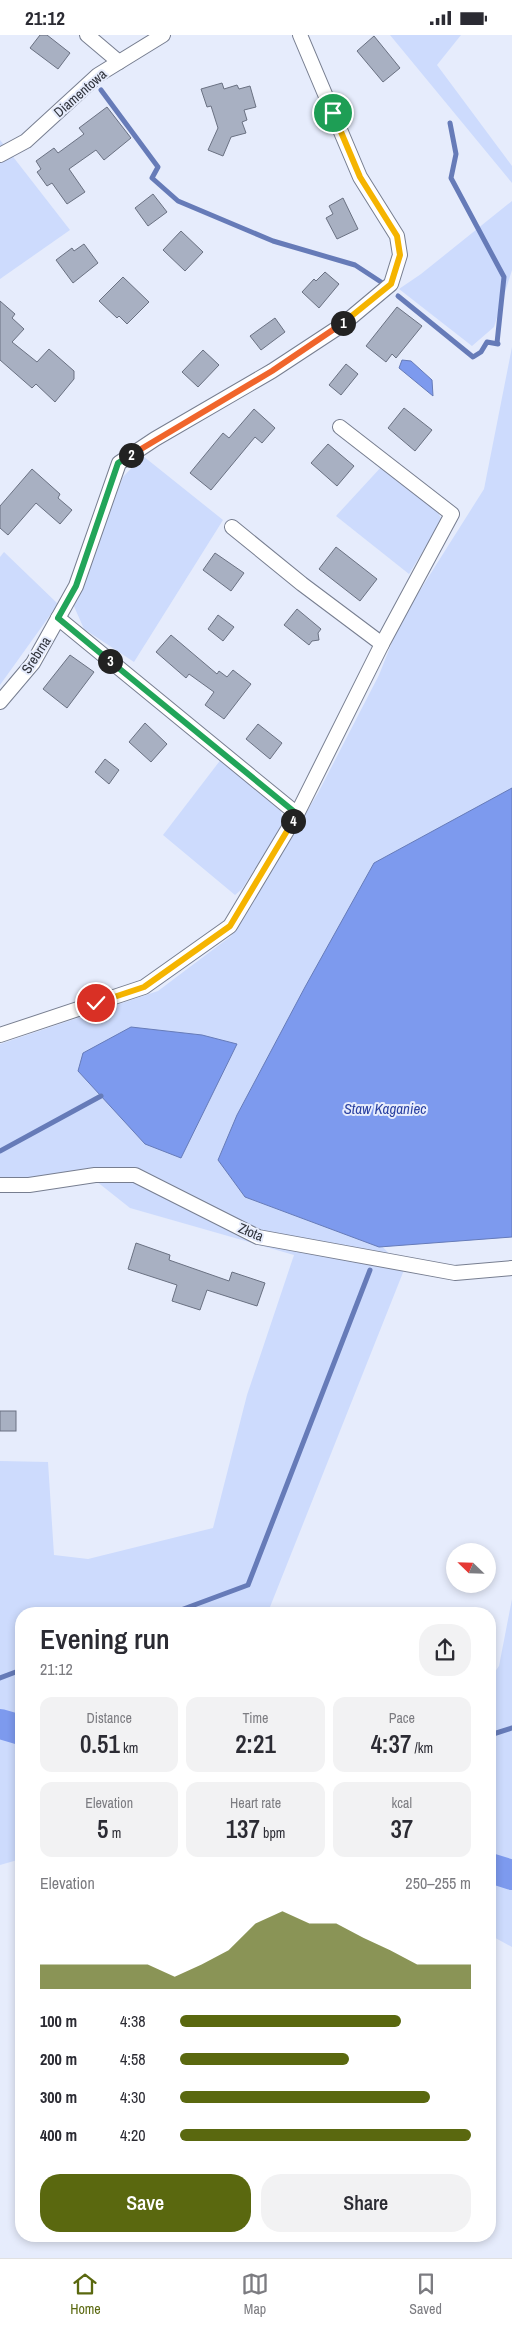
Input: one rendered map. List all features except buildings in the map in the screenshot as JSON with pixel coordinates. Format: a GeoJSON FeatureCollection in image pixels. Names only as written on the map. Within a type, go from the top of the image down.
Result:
{"type":"FeatureCollection","features":[{"type":"Feature","properties":{"kind":"street"},"geometry":{"type":"LineString","coordinates":[[86,35],[119,62]]}},
{"type":"Feature","properties":{"kind":"street","name":"Diamentowa"},"geometry":{"type":"LineString","coordinates":[[0,155],[26,141],[98,75],[163,35]]}},
{"type":"Feature","properties":{"kind":"street","name":"Srebrna"},"geometry":{"type":"LineString","coordinates":[[0,702],[33,663],[76,586],[118,463],[155,439],[272,371],[342,325],[391,284],[400,255],[397,236],[360,177],[300,35]]}},
{"type":"Feature","properties":{"kind":"street"},"geometry":{"type":"LineString","coordinates":[[0,1035],[144,987],[230,926],[297,814],[382,644],[452,514],[340,427]]}},
{"type":"Feature","properties":{"kind":"street"},"geometry":{"type":"LineString","coordinates":[[232,527],[302,584],[382,644]]}},
{"type":"Feature","properties":{"kind":"street"},"geometry":{"type":"LineString","coordinates":[[58,618],[297,814]]}},
{"type":"Feature","properties":{"kind":"street","name":"Złota"},"geometry":{"type":"LineString","coordinates":[[0,1185],[29,1185],[95,1175],[135,1175],[258,1237],[455,1273],[512,1268]]}},
{"type":"Feature","properties":{"kind":"shaded area"},"geometry":{"type":"Polygon","coordinates":[[[390,35],[461,35],[437,65],[512,166],[512,183],[390,35]]]}},
{"type":"Feature","properties":{"kind":"shaded area"},"geometry":{"type":"Polygon","coordinates":[[[0,140],[70,230],[0,279],[0,140]]]}},
{"type":"Feature","properties":{"kind":"shaded area"},"geometry":{"type":"Polygon","coordinates":[[[512,201],[512,270],[494,327],[472,346],[399,289],[421,274],[512,201]]]}},
{"type":"Feature","properties":{"kind":"shaded area"},"geometry":{"type":"Polygon","coordinates":[[[512,347],[512,788],[374,863],[237,1115],[218,1160],[380,1244],[404,1270],[270,1607],[15,1607],[15,1861],[0,1865],[0,1461],[48,1462],[54,1555],[88,1559],[213,1528],[247,1395],[294,1255],[130,1208],[96,1181],[53,1176],[0,1179],[0,1044],[158,991],[231,936],[318,793],[379,675],[400,622],[484,489],[512,347]]]}},
{"type":"Feature","properties":{"kind":"shaded area"},"geometry":{"type":"Polygon","coordinates":[[[143,456],[223,520],[134,662],[84,629],[73,604],[123,477],[143,456]]]}},
{"type":"Feature","properties":{"kind":"shaded area"},"geometry":{"type":"Polygon","coordinates":[[[383,465],[436,509],[442,520],[409,574],[336,516],[383,465]]]}},
{"type":"Feature","properties":{"kind":"shaded area"},"geometry":{"type":"Polygon","coordinates":[[[4,552],[58,604],[0,685],[0,557],[4,552]]]}},
{"type":"Feature","properties":{"kind":"shaded area"},"geometry":{"type":"Polygon","coordinates":[[[222,758],[279,805],[284,823],[242,889],[235,895],[163,835],[222,758]]]}},
{"type":"Feature","properties":{"kind":"shaded area"},"geometry":{"type":"Polygon","coordinates":[[[512,1599],[512,1947],[496,1938],[496,1670],[499,1666],[512,1599]]]}},
{"type":"Feature","properties":{"kind":"water"},"geometry":{"type":"Polygon","coordinates":[[[402,360],[411,361],[432,380],[433,396],[399,368],[402,360]]]}},
{"type":"Feature","properties":{"kind":"water","name":"Staw Kaganiec"},"geometry":{"type":"Polygon","coordinates":[[[512,788],[512,1237],[379,1247],[245,1197],[218,1160],[237,1115],[374,863],[512,788]]]}},
{"type":"Feature","properties":{"kind":"water"},"geometry":{"type":"Polygon","coordinates":[[[131,1027],[202,1035],[237,1044],[181,1158],[145,1144],[78,1071],[83,1053],[131,1027]]]}},
{"type":"Feature","properties":{"kind":"waterway"},"geometry":{"type":"LineString","coordinates":[[101,90],[158,167],[152,178],[178,201],[273,241],[355,265],[381,282]]}},
{"type":"Feature","properties":{"kind":"waterway"},"geometry":{"type":"LineString","coordinates":[[450,123],[456,154],[451,178],[504,277],[497,343]]}},
{"type":"Feature","properties":{"kind":"waterway"},"geometry":{"type":"LineString","coordinates":[[398,296],[473,357],[481,352],[487,342],[498,344]]}},
{"type":"Feature","properties":{"kind":"waterway"},"geometry":{"type":"LineString","coordinates":[[0,1151],[101,1096]]}},
{"type":"Feature","properties":{"kind":"waterway"},"geometry":{"type":"LineString","coordinates":[[189,1607],[248,1585],[370,1270]]}},
{"type":"Feature","properties":{"kind":"waterway"},"geometry":{"type":"LineString","coordinates":[[0,1678],[15,1672]]}},
{"type":"Feature","properties":{"kind":"waterway"},"geometry":{"type":"LineString","coordinates":[[0,1724],[15,1728]]}},
{"type":"Feature","properties":{"kind":"waterway"},"geometry":{"type":"LineString","coordinates":[[496,1733],[512,1728]]}},
{"type":"Feature","properties":{"kind":"waterway"},"geometry":{"type":"LineString","coordinates":[[496,1870],[512,1875]]}},
{"type":"Feature","properties":{"kind":"route"},"geometry":{"type":"LineString","coordinates":[[96,1003],[144,987],[230,926],[297,814],[58,618],[76,586],[118,463],[155,439],[272,371],[342,325],[391,284],[400,255],[397,236],[360,177],[333,113]]}}]}
